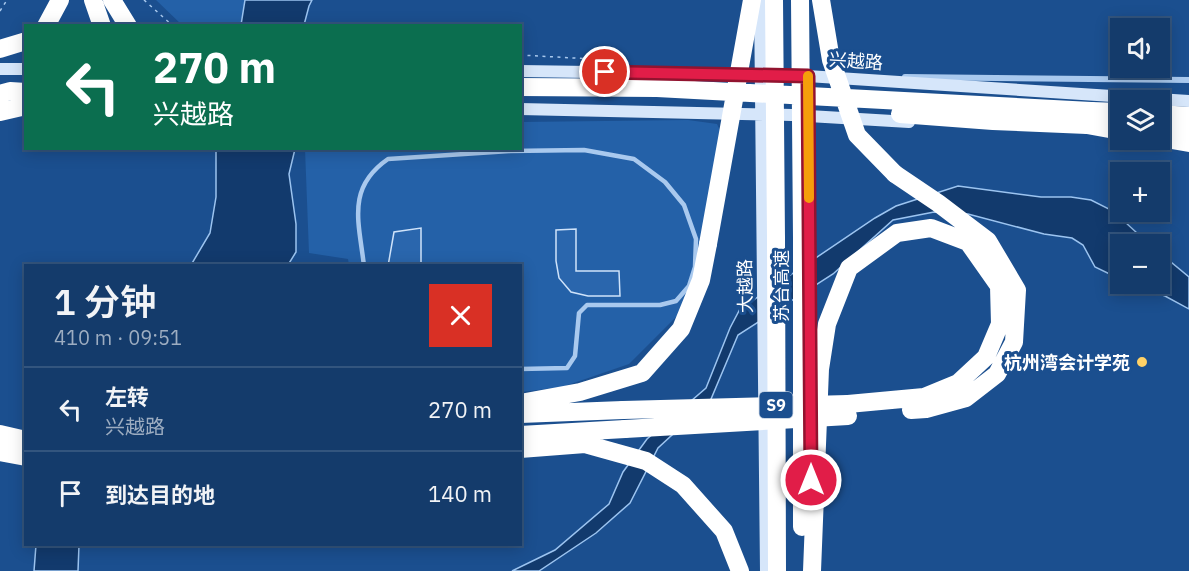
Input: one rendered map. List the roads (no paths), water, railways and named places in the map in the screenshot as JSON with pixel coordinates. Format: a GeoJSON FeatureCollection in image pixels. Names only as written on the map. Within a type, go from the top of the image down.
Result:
{"type":"FeatureCollection","features":[{"type":"Feature","properties":{"kind":"highway"},"geometry":{"type":"LineString","coordinates":[[47,24],[60,0]]}},
{"type":"Feature","properties":{"kind":"highway"},"geometry":{"type":"LineString","coordinates":[[93,0],[101,24]]}},
{"type":"Feature","properties":{"kind":"highway"},"geometry":{"type":"LineString","coordinates":[[112,0],[127,24]]}},
{"type":"Feature","properties":{"kind":"highway"},"geometry":{"type":"LineString","coordinates":[[522,403],[580,392],[642,373],[681,329],[701,279],[752,0]]}},
{"type":"Feature","properties":{"kind":"highway","name":"苏台高速"},"geometry":{"type":"LineString","coordinates":[[774,0],[777,571]]}},
{"type":"Feature","properties":{"kind":"highway","name":"苏台高速"},"geometry":{"type":"LineString","coordinates":[[800,0],[802,571]]}},
{"type":"Feature","properties":{"kind":"highway"},"geometry":{"type":"LineString","coordinates":[[522,435],[850,416],[926,409],[966,398],[997,374],[1014,342],[1017,290],[988,241],[895,174],[857,135],[831,60],[821,0]]}},
{"type":"Feature","properties":{"kind":"highway"},"geometry":{"type":"LineString","coordinates":[[0,49],[24,42]]}},
{"type":"Feature","properties":{"kind":"highway"},"geometry":{"type":"LineString","coordinates":[[522,87],[657,88],[1089,118],[1110,123]]}},
{"type":"Feature","properties":{"kind":"highway"},"geometry":{"type":"LineString","coordinates":[[0,94],[10,91],[24,92]]}},
{"type":"Feature","properties":{"kind":"highway"},"geometry":{"type":"LineString","coordinates":[[522,98],[657,99],[873,111],[993,122],[1089,118],[1110,113]]}},
{"type":"Feature","properties":{"kind":"highway"},"geometry":{"type":"LineString","coordinates":[[0,112],[24,106]]}},
{"type":"Feature","properties":{"kind":"highway"},"geometry":{"type":"LineString","coordinates":[[1170,109],[1189,108]]}},
{"type":"Feature","properties":{"kind":"highway"},"geometry":{"type":"LineString","coordinates":[[1170,115],[1189,116]]}},
{"type":"Feature","properties":{"kind":"highway"},"geometry":{"type":"LineString","coordinates":[[1089,118],[1110,128]]}},
{"type":"Feature","properties":{"kind":"highway"},"geometry":{"type":"LineString","coordinates":[[1170,128],[1189,129]]}},
{"type":"Feature","properties":{"kind":"highway"},"geometry":{"type":"LineString","coordinates":[[1170,139],[1189,143]]}},
{"type":"Feature","properties":{"kind":"highway"},"geometry":{"type":"LineString","coordinates":[[522,414],[813,405],[819,405],[825,405],[924,397],[958,383],[986,357],[1000,324],[999,286],[968,242],[931,228],[897,233],[849,268],[826,324],[820,369],[819,405],[818,417],[817,464],[812,571]]}},
{"type":"Feature","properties":{"kind":"highway"},"geometry":{"type":"LineString","coordinates":[[0,434],[24,440]]}},
{"type":"Feature","properties":{"kind":"highway"},"geometry":{"type":"LineString","coordinates":[[522,449],[585,444],[646,461],[683,485],[724,531],[740,571]]}},
{"type":"Feature","properties":{"kind":"highway"},"geometry":{"type":"LineString","coordinates":[[0,452],[24,457]]}},
{"type":"Feature","properties":{"kind":"main road","name":"大越路"},"geometry":{"type":"LineString","coordinates":[[760,0],[766,571]]}},
{"type":"Feature","properties":{"kind":"main road"},"geometry":{"type":"LineString","coordinates":[[807,0],[812,571]]}},
{"type":"Feature","properties":{"kind":"main road"},"geometry":{"type":"LineString","coordinates":[[0,69],[24,69]]}},
{"type":"Feature","properties":{"kind":"main road","name":"兴越路"},"geometry":{"type":"LineString","coordinates":[[522,71],[808,76],[1189,101]]}},
{"type":"Feature","properties":{"kind":"main road"},"geometry":{"type":"LineString","coordinates":[[0,94],[24,97]]}},
{"type":"Feature","properties":{"kind":"main road"},"geometry":{"type":"LineString","coordinates":[[522,109],[761,114],[1110,132]]}},
{"type":"Feature","properties":{"kind":"main road"},"geometry":{"type":"LineString","coordinates":[[1170,137],[1189,138]]}},
{"type":"Feature","properties":{"kind":"street"},"geometry":{"type":"LineString","coordinates":[[808,76],[1189,80]]}},
{"type":"Feature","properties":{"kind":"lane"},"geometry":{"type":"LineString","coordinates":[[364,264],[357,207],[365,180],[376,168],[388,159],[510,150]]}},
{"type":"Feature","properties":{"kind":"lane"},"geometry":{"type":"LineString","coordinates":[[522,150],[584,150],[634,159],[665,182],[684,205],[696,239],[695,267],[689,286],[676,301],[660,305],[587,304],[579,313],[575,356],[567,368],[522,369]]}},
{"type":"Feature","properties":{"kind":"place","name":"杭州湾会计学苑"},"geometry":{"type":"Point","coordinates":[1142,362]}}]}
